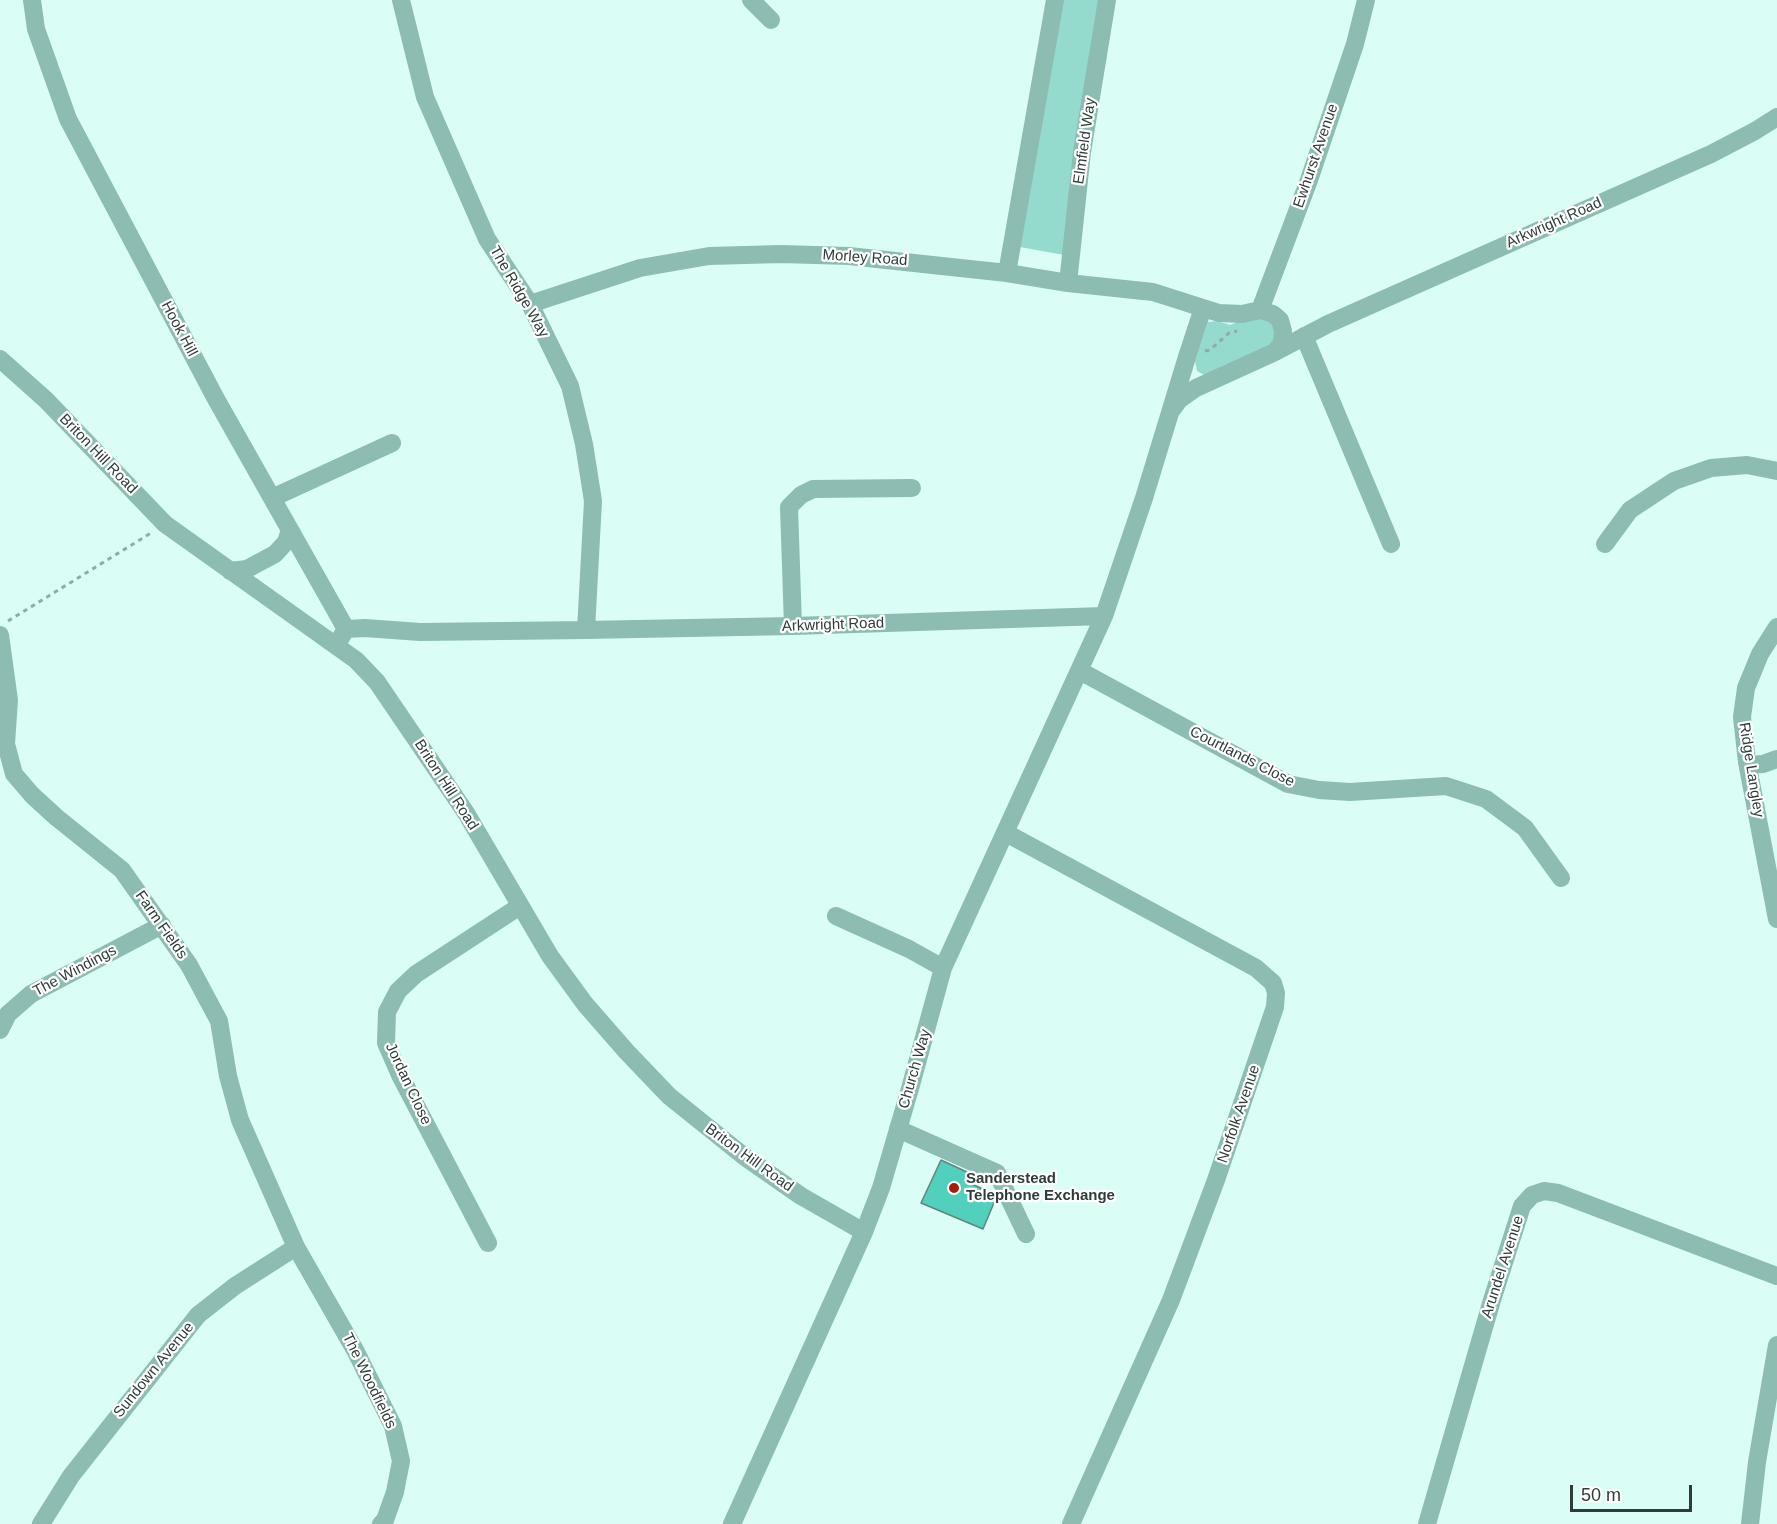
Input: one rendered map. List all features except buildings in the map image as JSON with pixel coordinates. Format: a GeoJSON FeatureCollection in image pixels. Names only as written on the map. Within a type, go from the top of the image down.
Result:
{"type":"FeatureCollection","features":[{"type":"Feature","properties":{"kind":"street","name":"Hook Hill"},"geometry":{"type":"LineString","coordinates":[[32,0],[36,28],[68,119],[216,399],[346,629]]}},
{"type":"Feature","properties":{"kind":"street","name":"The Ridge Way"},"geometry":{"type":"LineString","coordinates":[[401,0],[424,97],[488,239],[530,304],[570,386],[584,444],[593,501],[586,630]]}},
{"type":"Feature","properties":{"kind":"street"},"geometry":{"type":"LineString","coordinates":[[751,0],[771,20]]}},
{"type":"Feature","properties":{"kind":"street"},"geometry":{"type":"LineString","coordinates":[[1007,273],[1055,0]]}},
{"type":"Feature","properties":{"kind":"street","name":"Elmfield Way"},"geometry":{"type":"LineString","coordinates":[[1068,283],[1082,152],[1107,0]]}},
{"type":"Feature","properties":{"kind":"street","name":"Ewhurst Avenue"},"geometry":{"type":"LineString","coordinates":[[1263,312],[1355,44],[1366,0]]}},
{"type":"Feature","properties":{"kind":"street","name":"Arkwright Road"},"geometry":{"type":"LineString","coordinates":[[1171,411],[1188,393],[1328,324],[1711,154],[1777,117]]}},
{"type":"Feature","properties":{"kind":"street","name":"Morley Road"},"geometry":{"type":"LineString","coordinates":[[530,304],[640,268],[709,256],[781,254],[849,256],[1007,273],[1068,283],[1153,292],[1203,308]]}},
{"type":"Feature","properties":{"kind":"street","name":"Arkwright Road"},"geometry":{"type":"LineString","coordinates":[[346,629],[365,627],[420,632],[586,630],[1104,616],[1171,411],[1193,356],[1203,308],[1219,313],[1263,312],[1303,325],[1328,324]]}},
{"type":"Feature","properties":{"kind":"street"},"geometry":{"type":"LineString","coordinates":[[1263,312],[1280,320],[1283,331],[1281,343],[1275,352]]}},
{"type":"Feature","properties":{"kind":"street"},"geometry":{"type":"LineString","coordinates":[[1304,336],[1391,544]]}},
{"type":"Feature","properties":{"kind":"street"},"geometry":{"type":"LineString","coordinates":[[1193,356],[1192,375],[1200,380],[1215,379]]}},
{"type":"Feature","properties":{"kind":"street","name":"Briton Hill Road"},"geometry":{"type":"LineString","coordinates":[[0,359],[46,400],[165,524],[356,660],[376,682],[466,813],[550,956],[585,1004],[669,1096],[745,1158],[801,1196],[864,1232]]}},
{"type":"Feature","properties":{"kind":"street"},"geometry":{"type":"LineString","coordinates":[[272,498],[392,443]]}},
{"type":"Feature","properties":{"kind":"street"},"geometry":{"type":"LineString","coordinates":[[1605,544],[1630,510],[1674,481],[1711,468],[1748,465],[1777,471]]}},
{"type":"Feature","properties":{"kind":"street"},"geometry":{"type":"LineString","coordinates":[[793,626],[789,507],[801,495],[813,489],[912,488]]}},
{"type":"Feature","properties":{"kind":"street"},"geometry":{"type":"LineString","coordinates":[[230,570],[247,569],[275,554],[286,542],[290,530]]}},
{"type":"Feature","properties":{"kind":"street","name":"Church Way"},"geometry":{"type":"LineString","coordinates":[[732,1524],[864,1232],[898,1129],[944,968],[1104,616]]}},
{"type":"Feature","properties":{"kind":"street","name":"Ridge Langley"},"geometry":{"type":"LineString","coordinates":[[1777,627],[1760,654],[1746,688],[1742,717],[1748,765],[1777,920]]}},
{"type":"Feature","properties":{"kind":"street"},"geometry":{"type":"LineString","coordinates":[[336,646],[346,629]]}},
{"type":"Feature","properties":{"kind":"street","name":"Farm Fields"},"geometry":{"type":"LineString","coordinates":[[0,635],[9,700],[6,744],[14,774],[56,817],[122,870],[189,965],[219,1021],[228,1076],[240,1120],[296,1247]]}},
{"type":"Feature","properties":{"kind":"street","name":"Courtlands Close"},"geometry":{"type":"LineString","coordinates":[[1080,671],[1288,784],[1319,790],[1350,792],[1446,786],[1486,799],[1526,828],[1561,878]]}},
{"type":"Feature","properties":{"kind":"street"},"geometry":{"type":"LineString","coordinates":[[1748,765],[1763,764],[1777,759]]}},
{"type":"Feature","properties":{"kind":"street","name":"Norfolk Avenue"},"geometry":{"type":"LineString","coordinates":[[1006,833],[1256,968],[1273,983],[1276,993],[1275,1007],[1264,1040],[1216,1180],[1175,1289],[1071,1524]]}},
{"type":"Feature","properties":{"kind":"street","name":"Jordan Close"},"geometry":{"type":"LineString","coordinates":[[488,1243],[400,1075],[387,1043],[387,1012],[398,991],[416,974],[520,906]]}},
{"type":"Feature","properties":{"kind":"street"},"geometry":{"type":"LineString","coordinates":[[836,916],[909,949],[944,968]]}},
{"type":"Feature","properties":{"kind":"street","name":"The Windings"},"geometry":{"type":"LineString","coordinates":[[0,1030],[8,1014],[31,994],[162,925]]}},
{"type":"Feature","properties":{"kind":"street"},"geometry":{"type":"LineString","coordinates":[[898,1129],[997,1173],[1026,1234]]}},
{"type":"Feature","properties":{"kind":"street","name":"Arundel Avenue"},"geometry":{"type":"LineString","coordinates":[[1426,1524],[1522,1206],[1532,1195],[1545,1191],[1558,1193],[1777,1276]]}},
{"type":"Feature","properties":{"kind":"street","name":"Sundown Avenue"},"geometry":{"type":"LineString","coordinates":[[40,1524],[70,1476],[198,1315],[235,1286],[296,1247]]}},
{"type":"Feature","properties":{"kind":"street","name":"The Woodfields"},"geometry":{"type":"LineString","coordinates":[[296,1247],[355,1350],[393,1426],[400,1461],[396,1492],[385,1520],[381,1524]]}},
{"type":"Feature","properties":{"kind":"street"},"geometry":{"type":"LineString","coordinates":[[1750,1524],[1757,1462],[1777,1345]]}},
{"type":"Feature","properties":{"kind":"path"},"geometry":{"type":"LineString","coordinates":[[1193,356],[1210,350],[1229,333],[1244,327],[1263,312]]}},
{"type":"Feature","properties":{"kind":"path"},"geometry":{"type":"LineString","coordinates":[[0,626],[165,524]]}},
{"type":"Feature","properties":{"kind":"green space"},"geometry":{"type":"Polygon","coordinates":[[[1062,0],[1103,0],[1064,255],[1020,247],[1062,0]]]}},
{"type":"Feature","properties":{"kind":"green space"},"geometry":{"type":"Polygon","coordinates":[[[1251,317],[1275,322],[1274,345],[1206,376],[1197,371],[1195,361],[1208,322],[1217,321],[1230,325],[1251,317]]]}},
{"type":"Feature","properties":{"kind":"place","name":"Sanderstead Telephone Exchange"},"geometry":{"type":"Point","coordinates":[954,1188]}}]}
